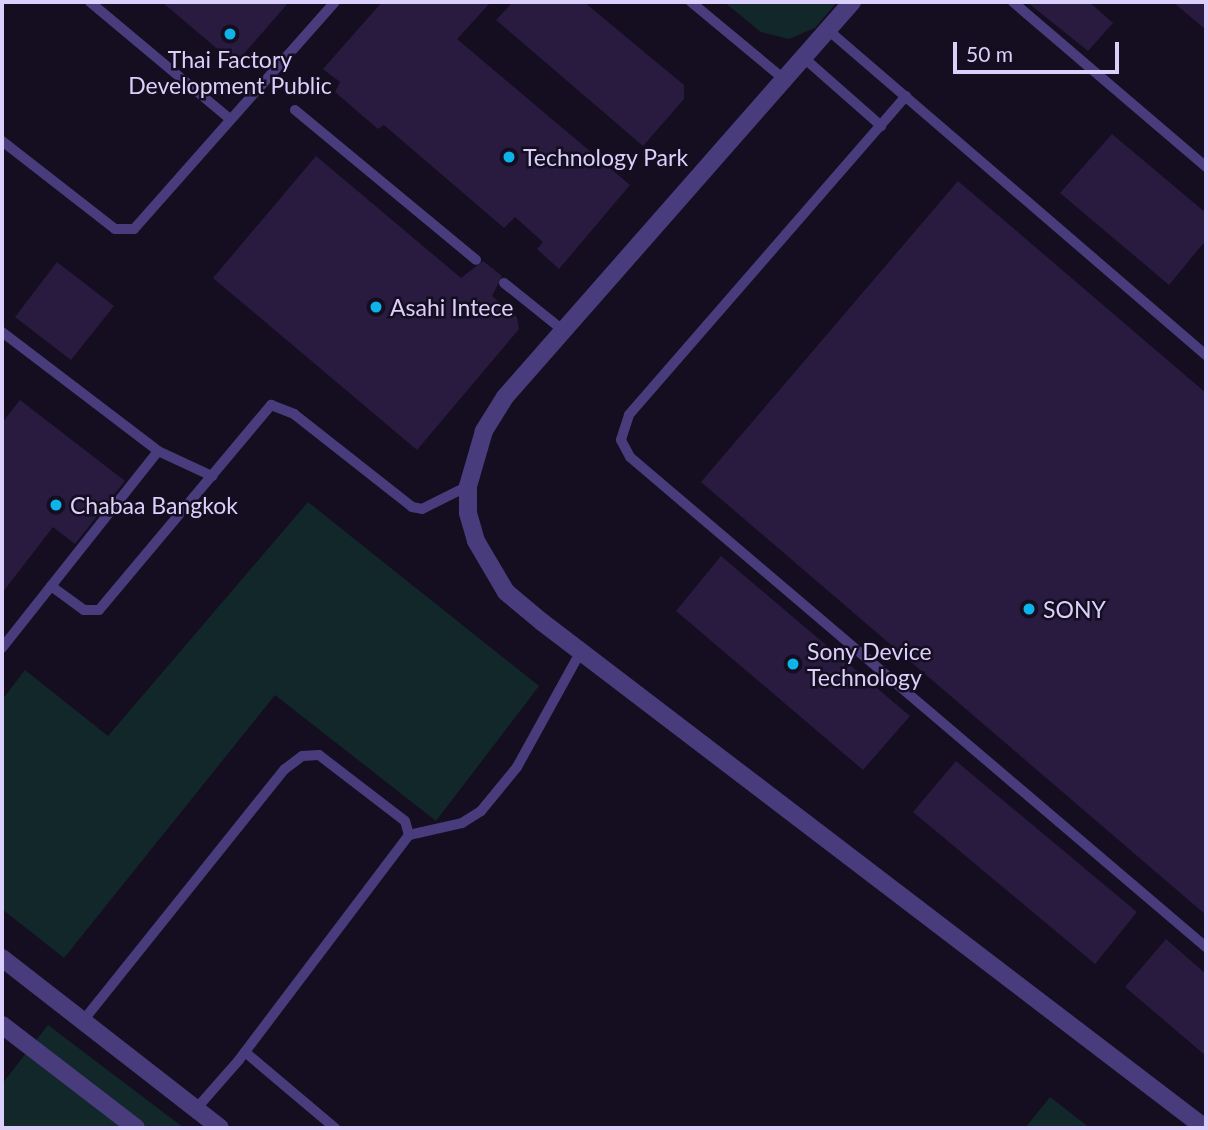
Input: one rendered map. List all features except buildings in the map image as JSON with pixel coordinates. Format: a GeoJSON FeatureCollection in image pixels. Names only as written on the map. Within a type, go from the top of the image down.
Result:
{"type":"FeatureCollection","features":[{"type":"Feature","properties":{"kind":"street"},"geometry":{"type":"LineString","coordinates":[[852,2],[505,397],[484,431],[468,486],[468,513],[489,568],[506,592],[1205,1128]]}},
{"type":"Feature","properties":{"kind":"street"},"geometry":{"type":"LineString","coordinates":[[2,958],[220,1128]]}},
{"type":"Feature","properties":{"kind":"street"},"geometry":{"type":"LineString","coordinates":[[2,1025],[136,1128]]}},
{"type":"Feature","properties":{"kind":"lane"},"geometry":{"type":"LineString","coordinates":[[90,2],[230,119]]}},
{"type":"Feature","properties":{"kind":"lane"},"geometry":{"type":"LineString","coordinates":[[2,141],[124,231],[134,229],[335,2]]}},
{"type":"Feature","properties":{"kind":"lane"},"geometry":{"type":"LineString","coordinates":[[691,2],[785,80]]}},
{"type":"Feature","properties":{"kind":"lane"},"geometry":{"type":"LineString","coordinates":[[1013,2],[1206,167]]}},
{"type":"Feature","properties":{"kind":"lane"},"geometry":{"type":"LineString","coordinates":[[828,30],[1206,355]]}},
{"type":"Feature","properties":{"kind":"lane"},"geometry":{"type":"LineString","coordinates":[[804,58],[881,125]]}},
{"type":"Feature","properties":{"kind":"lane"},"geometry":{"type":"LineString","coordinates":[[906,96],[629,415],[621,440],[630,457],[1206,947]]}},
{"type":"Feature","properties":{"kind":"lane"},"geometry":{"type":"LineString","coordinates":[[295,110],[476,260]]}},
{"type":"Feature","properties":{"kind":"lane"},"geometry":{"type":"LineString","coordinates":[[504,283],[564,331]]}},
{"type":"Feature","properties":{"kind":"lane"},"geometry":{"type":"LineString","coordinates":[[2,332],[158,451],[212,476]]}},
{"type":"Feature","properties":{"kind":"lane"},"geometry":{"type":"LineString","coordinates":[[51,586],[84,610],[99,610],[271,405],[280,405],[412,507],[422,509],[468,486]]}},
{"type":"Feature","properties":{"kind":"lane"},"geometry":{"type":"LineString","coordinates":[[2,648],[158,451]]}},
{"type":"Feature","properties":{"kind":"lane"},"geometry":{"type":"LineString","coordinates":[[196,1110],[242,1056],[408,835],[462,823],[481,811],[517,768],[581,651]]}},
{"type":"Feature","properties":{"kind":"lane"},"geometry":{"type":"LineString","coordinates":[[82,1022],[285,769],[302,756],[319,755],[405,821],[408,835]]}},
{"type":"Feature","properties":{"kind":"lane"},"geometry":{"type":"LineString","coordinates":[[242,1056],[335,1128]]}},
{"type":"Feature","properties":{"kind":"green space"},"geometry":{"type":"Polygon","coordinates":[[[724,2],[837,2],[815,28],[789,39],[761,32],[724,2]]]}},
{"type":"Feature","properties":{"kind":"green space"},"geometry":{"type":"Polygon","coordinates":[[[308,502],[539,686],[436,821],[275,695],[64,958],[2,909],[2,700],[25,670],[108,736],[308,502]]]}},
{"type":"Feature","properties":{"kind":"green space"},"geometry":{"type":"Polygon","coordinates":[[[48,1025],[184,1128],[2,1128],[2,1084],[48,1025]]]}},
{"type":"Feature","properties":{"kind":"green space"},"geometry":{"type":"Polygon","coordinates":[[[1050,1097],[1090,1128],[1025,1128],[1050,1097]]]}},
{"type":"Feature","properties":{"kind":"place","name":"Thai Factory Development Public"},"geometry":{"type":"Point","coordinates":[230,34]}},
{"type":"Feature","properties":{"kind":"place","name":"Technology Park"},"geometry":{"type":"Point","coordinates":[509,157]}},
{"type":"Feature","properties":{"kind":"place","name":"Asahi Intece"},"geometry":{"type":"Point","coordinates":[376,307]}},
{"type":"Feature","properties":{"kind":"place","name":"Chabaa Bangkok"},"geometry":{"type":"Point","coordinates":[56,505]}},
{"type":"Feature","properties":{"kind":"place","name":"SONY"},"geometry":{"type":"Point","coordinates":[1029,609]}},
{"type":"Feature","properties":{"kind":"place","name":"Sony Device Technology"},"geometry":{"type":"Point","coordinates":[793,664]}}]}
